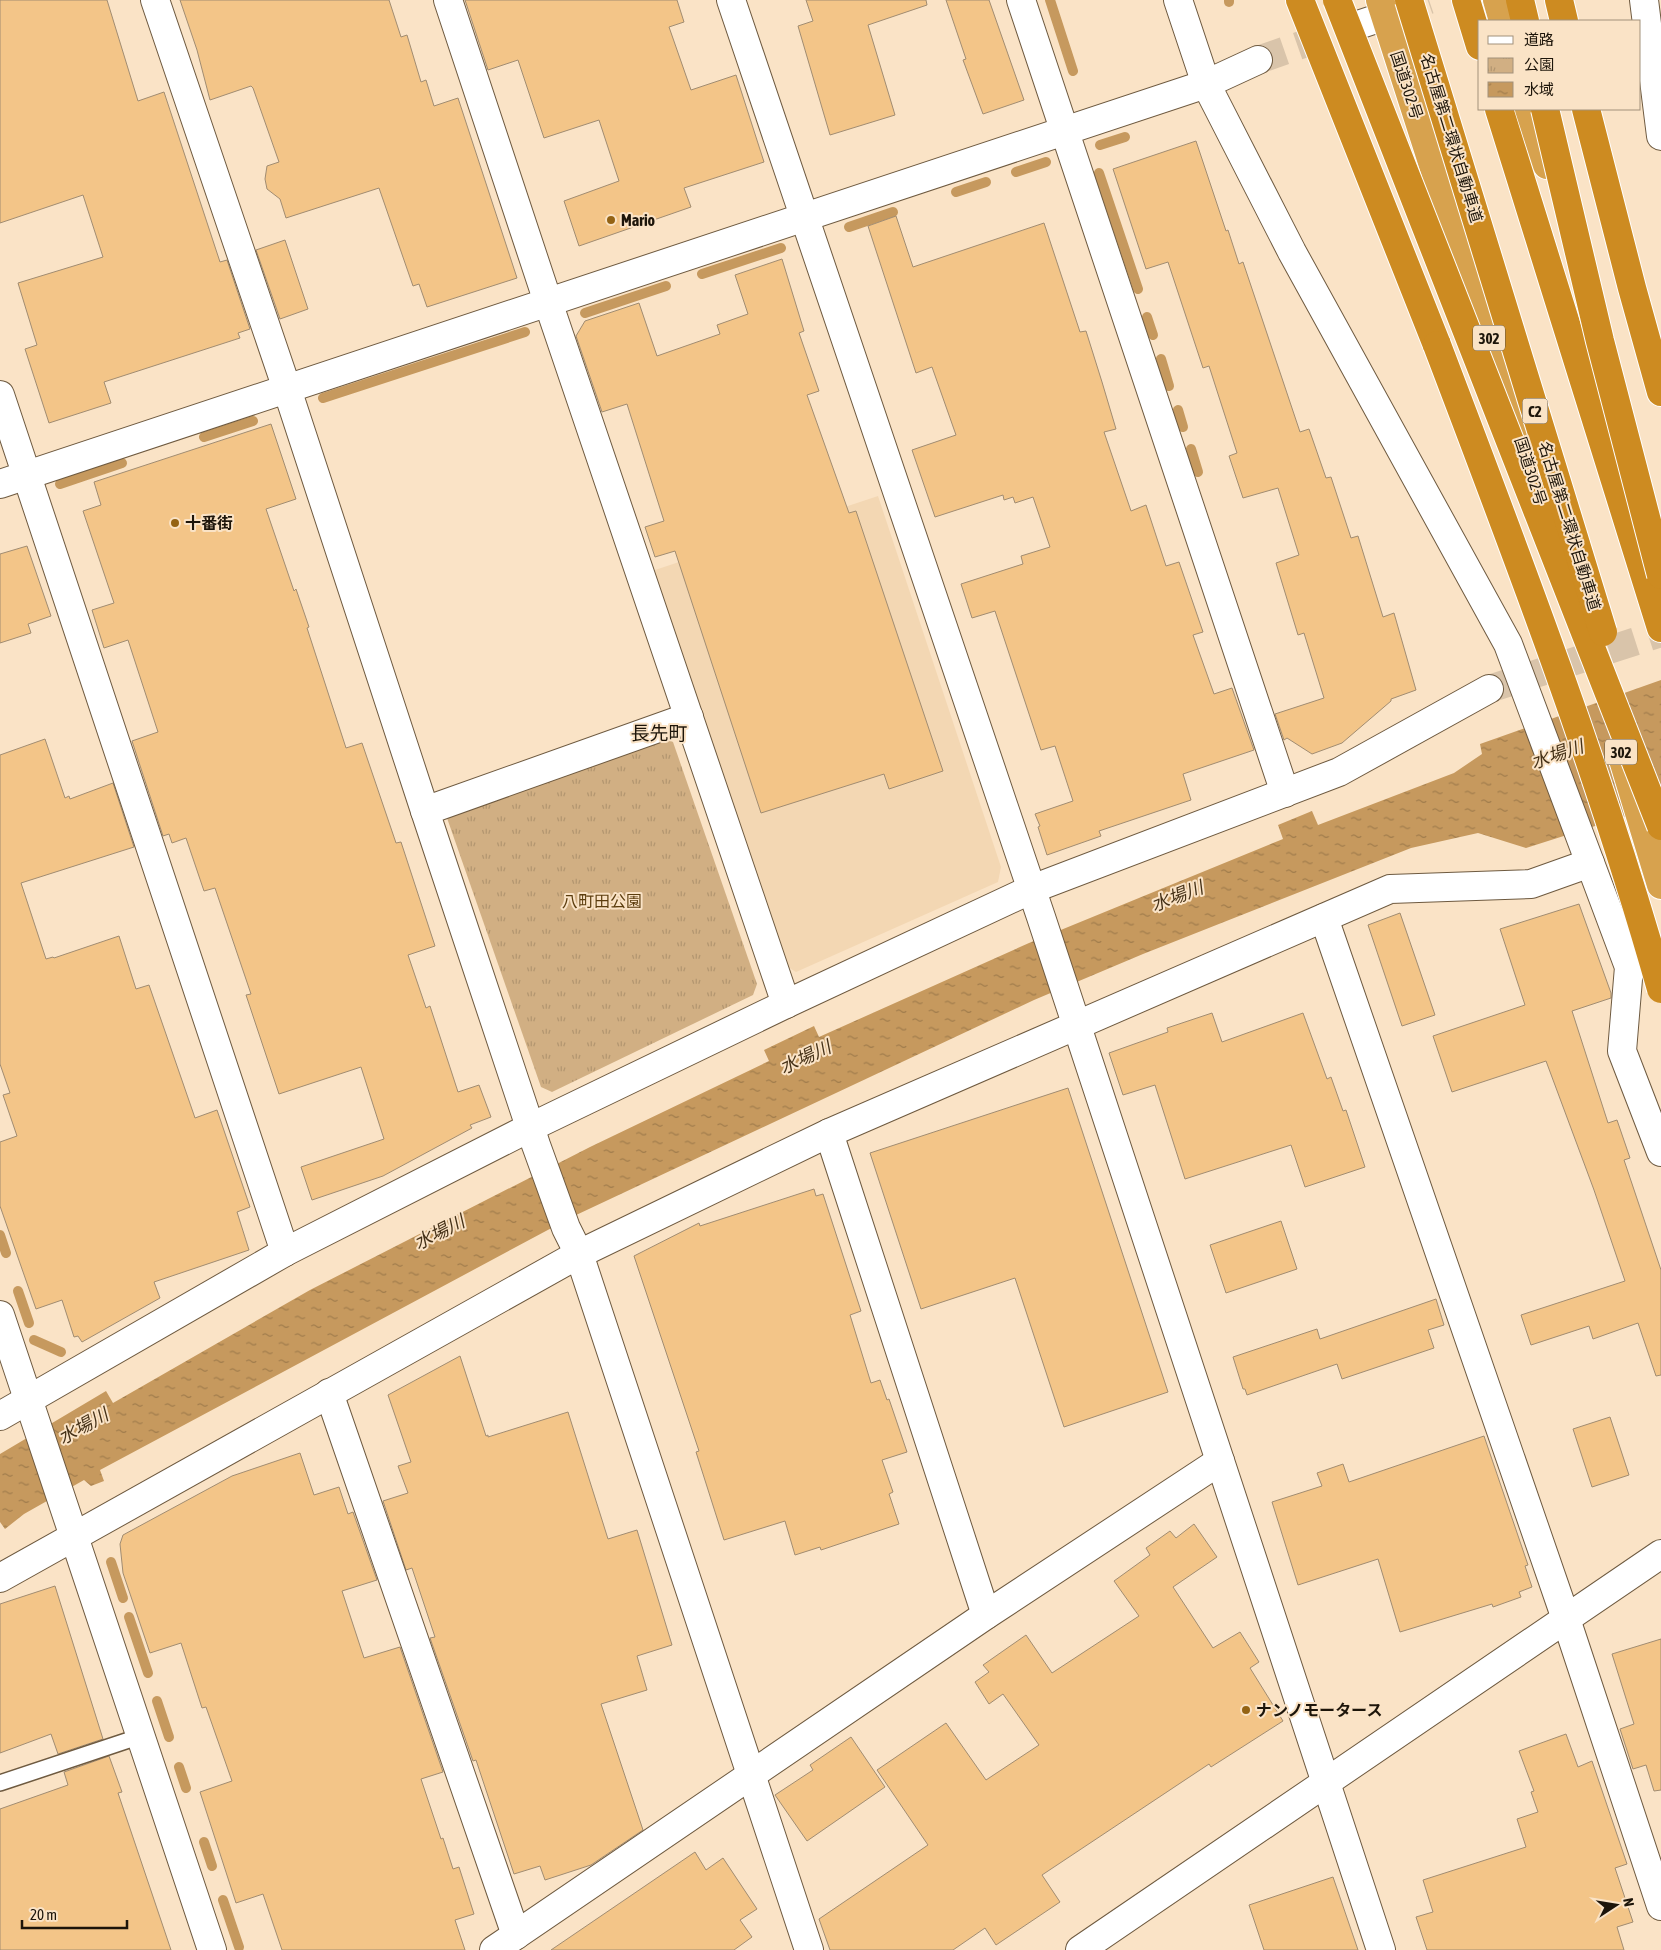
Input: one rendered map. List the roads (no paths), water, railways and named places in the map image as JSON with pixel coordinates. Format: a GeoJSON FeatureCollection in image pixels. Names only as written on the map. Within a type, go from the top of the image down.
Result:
{"type":"FeatureCollection","features":[{"type":"Feature","properties":{"kind":"highway"},"geometry":{"type":"LineString","coordinates":[[1300,0],[1437,345],[1546,633],[1615,834],[1661,989]]}},
{"type":"Feature","properties":{"kind":"highway"},"geometry":{"type":"LineString","coordinates":[[1337,0],[1655,825]]}},
{"type":"Feature","properties":{"kind":"highway","name":"名古屋第二環状自動車道"},"geometry":{"type":"LineString","coordinates":[[1409,0],[1655,825]]}},
{"type":"Feature","properties":{"kind":"highway"},"geometry":{"type":"LineString","coordinates":[[1466,0],[1478,39]]}},
{"type":"Feature","properties":{"kind":"highway"},"geometry":{"type":"LineString","coordinates":[[1497,0],[1503,20]]}},
{"type":"Feature","properties":{"kind":"highway"},"geometry":{"type":"LineString","coordinates":[[1520,0],[1525,20]]}},
{"type":"Feature","properties":{"kind":"highway"},"geometry":{"type":"LineString","coordinates":[[1559,0],[1564,20]]}},
{"type":"Feature","properties":{"kind":"highway","name":"国道302号"},"geometry":{"type":"LineString","coordinates":[[1372,14],[1597,676],[1655,825],[1661,885]]}},
{"type":"Feature","properties":{"kind":"highway"},"geometry":{"type":"LineString","coordinates":[[1499,110],[1661,628]]}},
{"type":"Feature","properties":{"kind":"highway"},"geometry":{"type":"LineString","coordinates":[[1529,110],[1661,526]]}},
{"type":"Feature","properties":{"kind":"highway"},"geometry":{"type":"LineString","coordinates":[[1545,110],[1604,360],[1661,575]]}},
{"type":"Feature","properties":{"kind":"highway"},"geometry":{"type":"LineString","coordinates":[[1586,110],[1661,392]]}},
{"type":"Feature","properties":{"kind":"street"},"geometry":{"type":"LineString","coordinates":[[155,0],[287,389],[534,1136],[566,1228],[579,1254],[809,1950]]}},
{"type":"Feature","properties":{"kind":"street"},"geometry":{"type":"LineString","coordinates":[[448,0],[548,302],[786,1004]]}},
{"type":"Feature","properties":{"kind":"street"},"geometry":{"type":"LineString","coordinates":[[731,0],[1032,889],[1381,1950]]}},
{"type":"Feature","properties":{"kind":"street"},"geometry":{"type":"LineString","coordinates":[[1021,0],[1285,793]]}},
{"type":"Feature","properties":{"kind":"street"},"geometry":{"type":"LineString","coordinates":[[1178,0],[1206,84],[1292,252],[1508,644],[1629,968],[1661,1000]]}},
{"type":"Feature","properties":{"kind":"street"},"geometry":{"type":"LineString","coordinates":[[1644,0],[1661,136]]}},
{"type":"Feature","properties":{"kind":"street"},"geometry":{"type":"LineString","coordinates":[[0,484],[1206,84],[1258,60]]}},
{"type":"Feature","properties":{"kind":"street"},"geometry":{"type":"LineString","coordinates":[[0,395],[285,1252]]}},
{"type":"Feature","properties":{"kind":"street"},"geometry":{"type":"LineString","coordinates":[[0,1416],[31,1409],[285,1252],[534,1136],[786,1004],[1032,889],[1339,772],[1489,689]]}},
{"type":"Feature","properties":{"kind":"street"},"geometry":{"type":"LineString","coordinates":[[425,811],[689,717]]}},
{"type":"Feature","properties":{"kind":"street"},"geometry":{"type":"LineString","coordinates":[[0,1578],[579,1254],[829,1133],[1390,889],[1531,884],[1587,857]]}},
{"type":"Feature","properties":{"kind":"street"},"geometry":{"type":"LineString","coordinates":[[1324,918],[1566,1619],[1661,1906]]}},
{"type":"Feature","properties":{"kind":"street"},"geometry":{"type":"LineString","coordinates":[[1629,968],[1622,1051],[1661,1152]]}},
{"type":"Feature","properties":{"kind":"street"},"geometry":{"type":"LineString","coordinates":[[829,1133],[986,1615]]}},
{"type":"Feature","properties":{"kind":"street"},"geometry":{"type":"LineString","coordinates":[[0,1315],[212,1950]]}},
{"type":"Feature","properties":{"kind":"street"},"geometry":{"type":"LineString","coordinates":[[329,1393],[505,1942],[986,1615],[1220,1461]]}},
{"type":"Feature","properties":{"kind":"street"},"geometry":{"type":"LineString","coordinates":[[1093,1946],[1661,1554]]}},
{"type":"Feature","properties":{"kind":"lane"},"geometry":{"type":"LineString","coordinates":[[0,1783],[141,1736]]}},
{"type":"Feature","properties":{"kind":"water","name":"水場川"},"geometry":{"type":"Polygon","coordinates":[[[1661,680],[1661,805],[1526,848],[1478,833],[1411,848],[1143,954],[1034,1000],[574,1216],[100,1470],[104,1481],[91,1486],[84,1480],[24,1514],[5,1529],[0,1522],[0,1454],[106,1391],[113,1403],[310,1290],[590,1147],[769,1061],[764,1050],[814,1026],[819,1037],[1029,943],[1283,839],[1278,825],[1312,811],[1318,825],[1454,773],[1482,754],[1480,744],[1661,680]]]}},
{"type":"Feature","properties":{"kind":"waterway"},"geometry":{"type":"LineString","coordinates":[[1050,0],[1073,71]]}},
{"type":"Feature","properties":{"kind":"waterway"},"geometry":{"type":"LineString","coordinates":[[1100,145],[1125,137]]}},
{"type":"Feature","properties":{"kind":"waterway"},"geometry":{"type":"LineString","coordinates":[[1016,172],[1046,162]]}},
{"type":"Feature","properties":{"kind":"waterway"},"geometry":{"type":"LineString","coordinates":[[1099,173],[1138,289]]}},
{"type":"Feature","properties":{"kind":"waterway"},"geometry":{"type":"LineString","coordinates":[[956,192],[986,182]]}},
{"type":"Feature","properties":{"kind":"waterway"},"geometry":{"type":"LineString","coordinates":[[849,227],[893,212]]}},
{"type":"Feature","properties":{"kind":"waterway"},"geometry":{"type":"LineString","coordinates":[[702,274],[781,248]]}},
{"type":"Feature","properties":{"kind":"waterway"},"geometry":{"type":"LineString","coordinates":[[585,313],[666,286]]}},
{"type":"Feature","properties":{"kind":"waterway"},"geometry":{"type":"LineString","coordinates":[[1147,317],[1153,335]]}},
{"type":"Feature","properties":{"kind":"waterway"},"geometry":{"type":"LineString","coordinates":[[323,398],[525,332]]}},
{"type":"Feature","properties":{"kind":"waterway"},"geometry":{"type":"LineString","coordinates":[[1161,359],[1169,386]]}},
{"type":"Feature","properties":{"kind":"waterway"},"geometry":{"type":"LineString","coordinates":[[1178,410],[1183,427]]}},
{"type":"Feature","properties":{"kind":"waterway"},"geometry":{"type":"LineString","coordinates":[[204,437],[253,421]]}},
{"type":"Feature","properties":{"kind":"waterway"},"geometry":{"type":"LineString","coordinates":[[1191,449],[1198,472]]}},
{"type":"Feature","properties":{"kind":"waterway"},"geometry":{"type":"LineString","coordinates":[[60,484],[122,463]]}},
{"type":"Feature","properties":{"kind":"waterway"},"geometry":{"type":"LineString","coordinates":[[0,1235],[6,1253]]}},
{"type":"Feature","properties":{"kind":"waterway"},"geometry":{"type":"LineString","coordinates":[[18,1291],[29,1323]]}},
{"type":"Feature","properties":{"kind":"waterway"},"geometry":{"type":"LineString","coordinates":[[34,1340],[61,1352]]}},
{"type":"Feature","properties":{"kind":"waterway"},"geometry":{"type":"LineString","coordinates":[[111,1562],[123,1598]]}},
{"type":"Feature","properties":{"kind":"waterway"},"geometry":{"type":"LineString","coordinates":[[129,1617],[148,1673]]}},
{"type":"Feature","properties":{"kind":"waterway"},"geometry":{"type":"LineString","coordinates":[[157,1701],[169,1737]]}},
{"type":"Feature","properties":{"kind":"waterway"},"geometry":{"type":"LineString","coordinates":[[179,1767],[186,1788]]}},
{"type":"Feature","properties":{"kind":"waterway"},"geometry":{"type":"LineString","coordinates":[[204,1842],[212,1866]]}},
{"type":"Feature","properties":{"kind":"waterway"},"geometry":{"type":"LineString","coordinates":[[223,1900],[239,1947]]}},
{"type":"Feature","properties":{"kind":"tunnel"},"geometry":{"type":"LineString","coordinates":[[1388,14],[1429,0]]}},
{"type":"Feature","properties":{"kind":"tunnel"},"geometry":{"type":"LineString","coordinates":[[1258,60],[1361,24]]}},
{"type":"Feature","properties":{"kind":"tunnel"},"geometry":{"type":"LineString","coordinates":[[1489,689],[1661,633]]}},
{"type":"Feature","properties":{"kind":"place","name":"Mario"},"geometry":{"type":"Point","coordinates":[611,220]}},
{"type":"Feature","properties":{"kind":"place","name":"十番街"},"geometry":{"type":"Point","coordinates":[175,523]}},
{"type":"Feature","properties":{"kind":"place","name":"ナンノモータース"},"geometry":{"type":"Point","coordinates":[1246,1710]}},
{"type":"Feature","properties":{"kind":"district","name":"長先町"},"geometry":{"type":"Point","coordinates":[659,733]}},
{"type":"Feature","properties":{"kind":"park label","name":"八町田公園"},"geometry":{"type":"Point","coordinates":[602,901]}}]}
